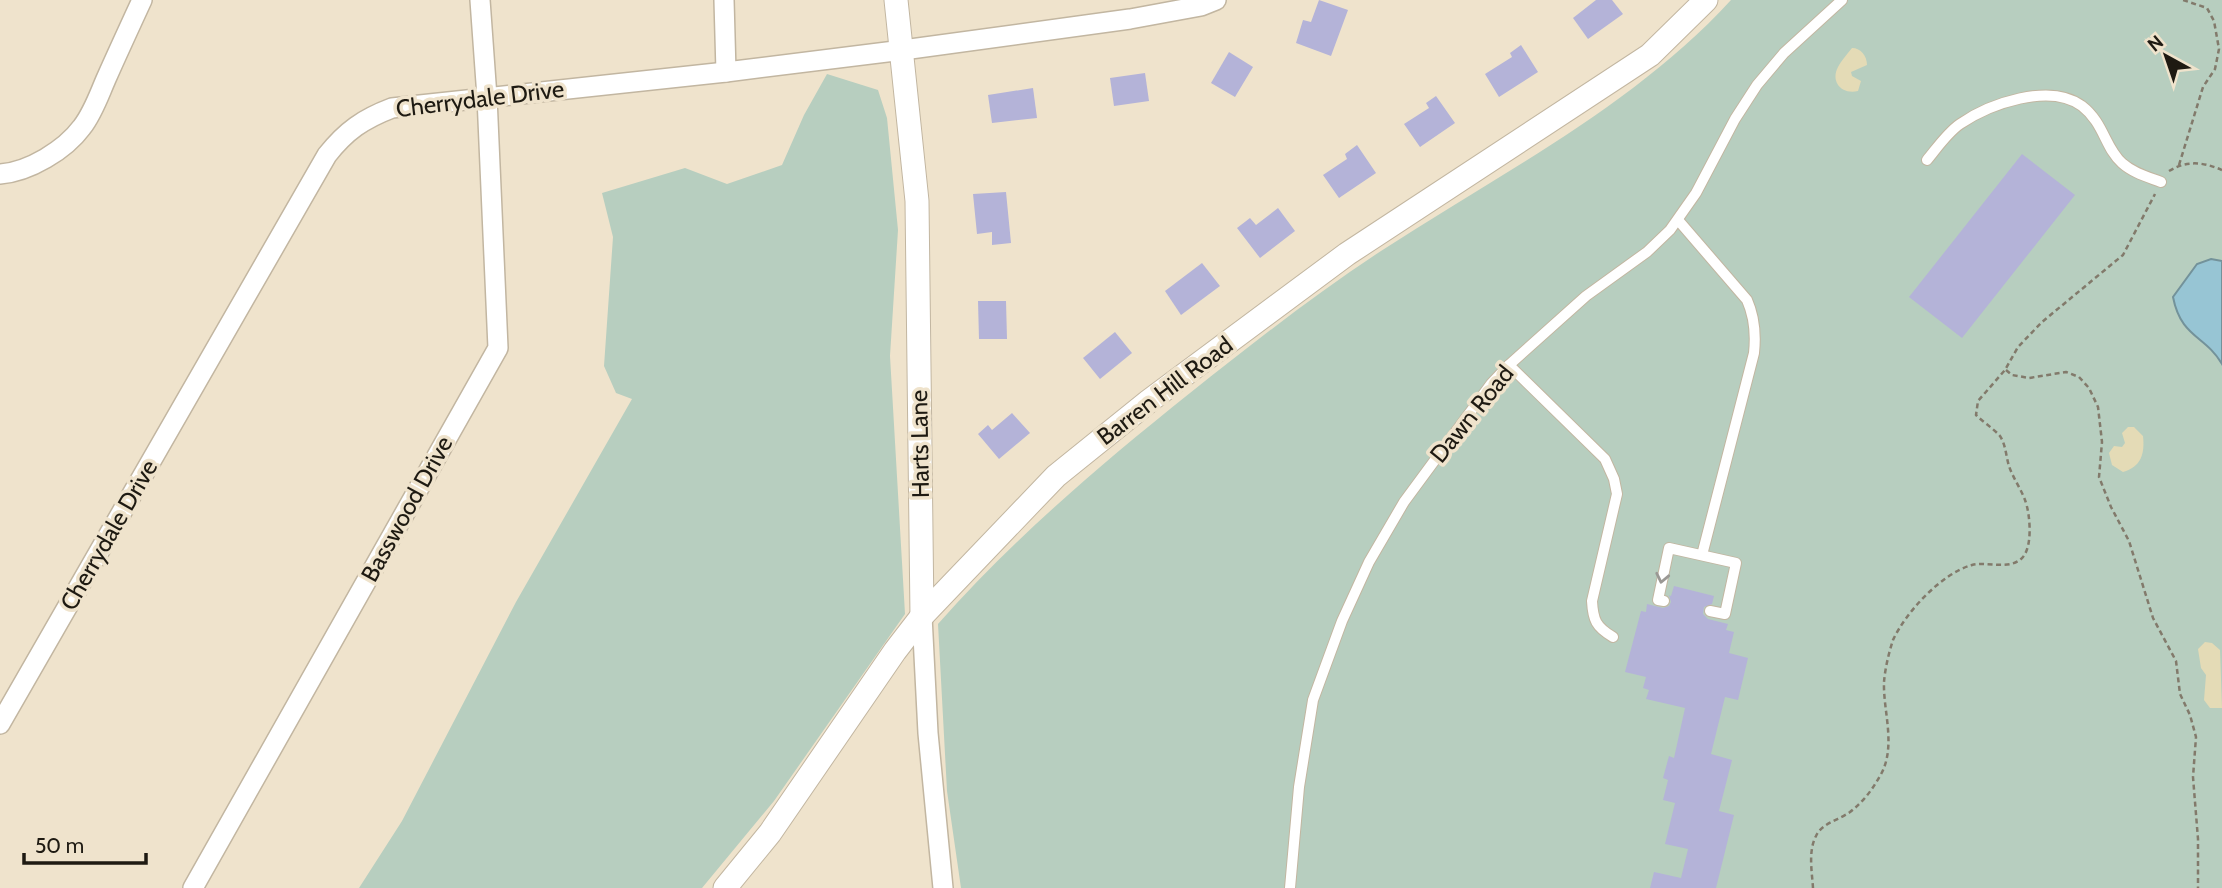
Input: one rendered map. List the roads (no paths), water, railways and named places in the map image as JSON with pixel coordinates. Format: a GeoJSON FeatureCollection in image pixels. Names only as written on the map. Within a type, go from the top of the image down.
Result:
{"type":"FeatureCollection","features":[{"type":"Feature","properties":{"kind":"street"},"geometry":{"type":"LineString","coordinates":[[0,174],[20,170],[38,162],[81,129],[142,0]]}},
{"type":"Feature","properties":{"kind":"street","name":"Basswood Drive"},"geometry":{"type":"LineString","coordinates":[[194,888],[498,348],[480,0]]}},
{"type":"Feature","properties":{"kind":"street"},"geometry":{"type":"LineString","coordinates":[[724,0],[726,72]]}},
{"type":"Feature","properties":{"kind":"street","name":"Harts Lane"},"geometry":{"type":"LineString","coordinates":[[896,0],[917,201],[922,616],[928,733],[943,888]]}},
{"type":"Feature","properties":{"kind":"street","name":"Cherrydale Drive"},"geometry":{"type":"LineString","coordinates":[[0,724],[327,155],[339,139],[367,117],[391,108],[726,72],[1130,19],[1201,6],[1216,0]]}},
{"type":"Feature","properties":{"kind":"street","name":"Barren Hill Road"},"geometry":{"type":"LineString","coordinates":[[725,888],[771,834],[895,651],[922,616],[1056,476],[1149,401],[1347,254],[1650,55],[1706,0]]}},
{"type":"Feature","properties":{"kind":"lane","name":"Dawn Road"},"geometry":{"type":"LineString","coordinates":[[1290,888],[1299,788],[1313,700],[1342,621],[1369,562],[1404,502],[1491,384],[1509,365],[1587,296],[1660,241],[1696,193],[1735,119],[1757,85],[1784,53],[1842,0]]}},
{"type":"Feature","properties":{"kind":"lane"},"geometry":{"type":"LineString","coordinates":[[1927,160],[1959,125],[1989,108],[2015,99],[2039,95],[2081,105],[2100,124],[2121,163],[2134,172],[2161,182]]}},
{"type":"Feature","properties":{"kind":"lane"},"geometry":{"type":"LineString","coordinates":[[1678,220],[1747,300],[1754,314],[1756,338],[1702,555]]}},
{"type":"Feature","properties":{"kind":"lane"},"geometry":{"type":"LineString","coordinates":[[1509,365],[1605,459],[1614,479],[1617,494],[1592,601],[1593,618],[1598,629],[1613,636]]}},
{"type":"Feature","properties":{"kind":"lane"},"geometry":{"type":"LineString","coordinates":[[1664,601],[1658,600],[1669,548],[1736,564],[1725,614],[1710,611]]}},
{"type":"Feature","properties":{"kind":"water"},"geometry":{"type":"Polygon","coordinates":[[[2211,259],[2222,261],[2222,364],[2182,321],[2173,297],[2197,264],[2211,259]]]}}]}
